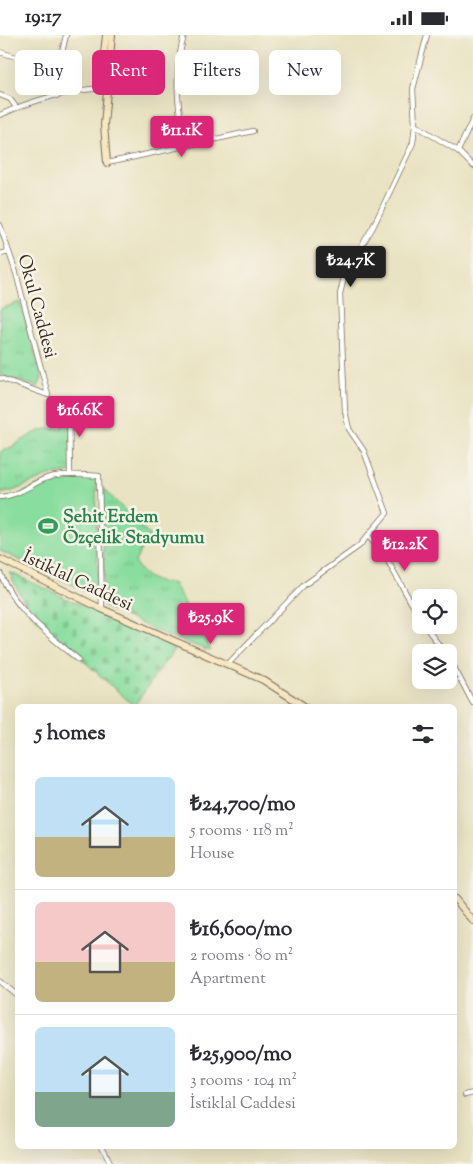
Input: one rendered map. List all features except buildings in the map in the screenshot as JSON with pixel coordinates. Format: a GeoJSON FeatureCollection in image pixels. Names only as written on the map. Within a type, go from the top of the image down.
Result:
{"type":"FeatureCollection","features":[{"type":"Feature","properties":{"kind":"main road"},"geometry":{"type":"LineString","coordinates":[[105,50],[106,35]]}},
{"type":"Feature","properties":{"kind":"main road"},"geometry":{"type":"LineString","coordinates":[[110,50],[112,35]]}},
{"type":"Feature","properties":{"kind":"main road"},"geometry":{"type":"LineString","coordinates":[[103,95],[107,163]]}},
{"type":"Feature","properties":{"kind":"main road","name":"İstiklal Caddesi"},"geometry":{"type":"LineString","coordinates":[[0,559],[102,609],[263,680],[301,704]]}},
{"type":"Feature","properties":{"kind":"main road"},"geometry":{"type":"LineString","coordinates":[[457,901],[473,921]]}},
{"type":"Feature","properties":{"kind":"street"},"geometry":{"type":"LineString","coordinates":[[63,50],[66,35]]}},
{"type":"Feature","properties":{"kind":"street"},"geometry":{"type":"LineString","coordinates":[[184,35],[179,60],[176,98],[185,147]]}},
{"type":"Feature","properties":{"kind":"street"},"geometry":{"type":"LineString","coordinates":[[228,664],[304,585],[346,557],[369,537],[387,513],[364,451],[349,429],[345,411],[340,294],[345,273],[373,227],[413,143],[415,125],[413,89],[427,35]]}},
{"type":"Feature","properties":{"kind":"street"},"geometry":{"type":"LineString","coordinates":[[0,52],[15,57]]}},
{"type":"Feature","properties":{"kind":"street"},"geometry":{"type":"LineString","coordinates":[[0,115],[16,107],[58,96],[92,91]]}},
{"type":"Feature","properties":{"kind":"street"},"geometry":{"type":"LineString","coordinates":[[0,95],[10,99],[16,107]]}},
{"type":"Feature","properties":{"kind":"street"},"geometry":{"type":"LineString","coordinates":[[458,151],[473,119]]}},
{"type":"Feature","properties":{"kind":"street"},"geometry":{"type":"LineString","coordinates":[[415,125],[458,151],[473,166]]}},
{"type":"Feature","properties":{"kind":"street"},"geometry":{"type":"LineString","coordinates":[[107,163],[252,131]]}},
{"type":"Feature","properties":{"kind":"street","name":"Okul Caddesi"},"geometry":{"type":"LineString","coordinates":[[0,225],[48,395],[0,378]]}},
{"type":"Feature","properties":{"kind":"street"},"geometry":{"type":"LineString","coordinates":[[0,255],[9,252]]}},
{"type":"Feature","properties":{"kind":"street"},"geometry":{"type":"LineString","coordinates":[[69,401],[70,475]]}},
{"type":"Feature","properties":{"kind":"street"},"geometry":{"type":"LineString","coordinates":[[0,497],[17,493],[48,478],[70,475],[98,476],[102,609]]}},
{"type":"Feature","properties":{"kind":"street"},"geometry":{"type":"LineString","coordinates":[[369,537],[385,556],[412,605]]}},
{"type":"Feature","properties":{"kind":"street"},"geometry":{"type":"LineString","coordinates":[[0,573],[14,602],[33,621],[79,660]]}},
{"type":"Feature","properties":{"kind":"street"},"geometry":{"type":"LineString","coordinates":[[457,673],[473,703]]}},
{"type":"Feature","properties":{"kind":"street"},"geometry":{"type":"LineString","coordinates":[[0,981],[15,994]]}},
{"type":"Feature","properties":{"kind":"street"},"geometry":{"type":"LineString","coordinates":[[465,1095],[473,1093]]}},
{"type":"Feature","properties":{"kind":"street"},"geometry":{"type":"LineString","coordinates":[[104,1149],[111,1164]]}},
{"type":"Feature","properties":{"kind":"green space"},"geometry":{"type":"Polygon","coordinates":[[[20,302],[42,378],[38,387],[0,375],[0,309],[20,302]]]}},
{"type":"Feature","properties":{"kind":"green space"},"geometry":{"type":"Polygon","coordinates":[[[64,408],[71,409],[73,472],[50,475],[13,491],[0,494],[0,452],[36,432],[62,429],[64,408]]]}},
{"type":"Feature","properties":{"kind":"green space","name":"Şehit Erdem Özçelik Stadyumu"},"geometry":{"type":"Polygon","coordinates":[[[76,477],[96,478],[98,597],[0,551],[0,500],[14,497],[47,481],[76,477]]]}},
{"type":"Feature","properties":{"kind":"green space"},"geometry":{"type":"Polygon","coordinates":[[[103,488],[150,536],[144,543],[135,562],[138,567],[151,579],[173,583],[211,651],[170,637],[104,607],[103,488]]]}},
{"type":"Feature","properties":{"kind":"green space"},"geometry":{"type":"Polygon","coordinates":[[[9,572],[175,648],[135,704],[132,704],[29,612],[9,572]]]}},
{"type":"Feature","properties":{"kind":"place","name":"Şehit Erdem Özçelik Stadyumu"},"geometry":{"type":"Point","coordinates":[48,526]}}]}
